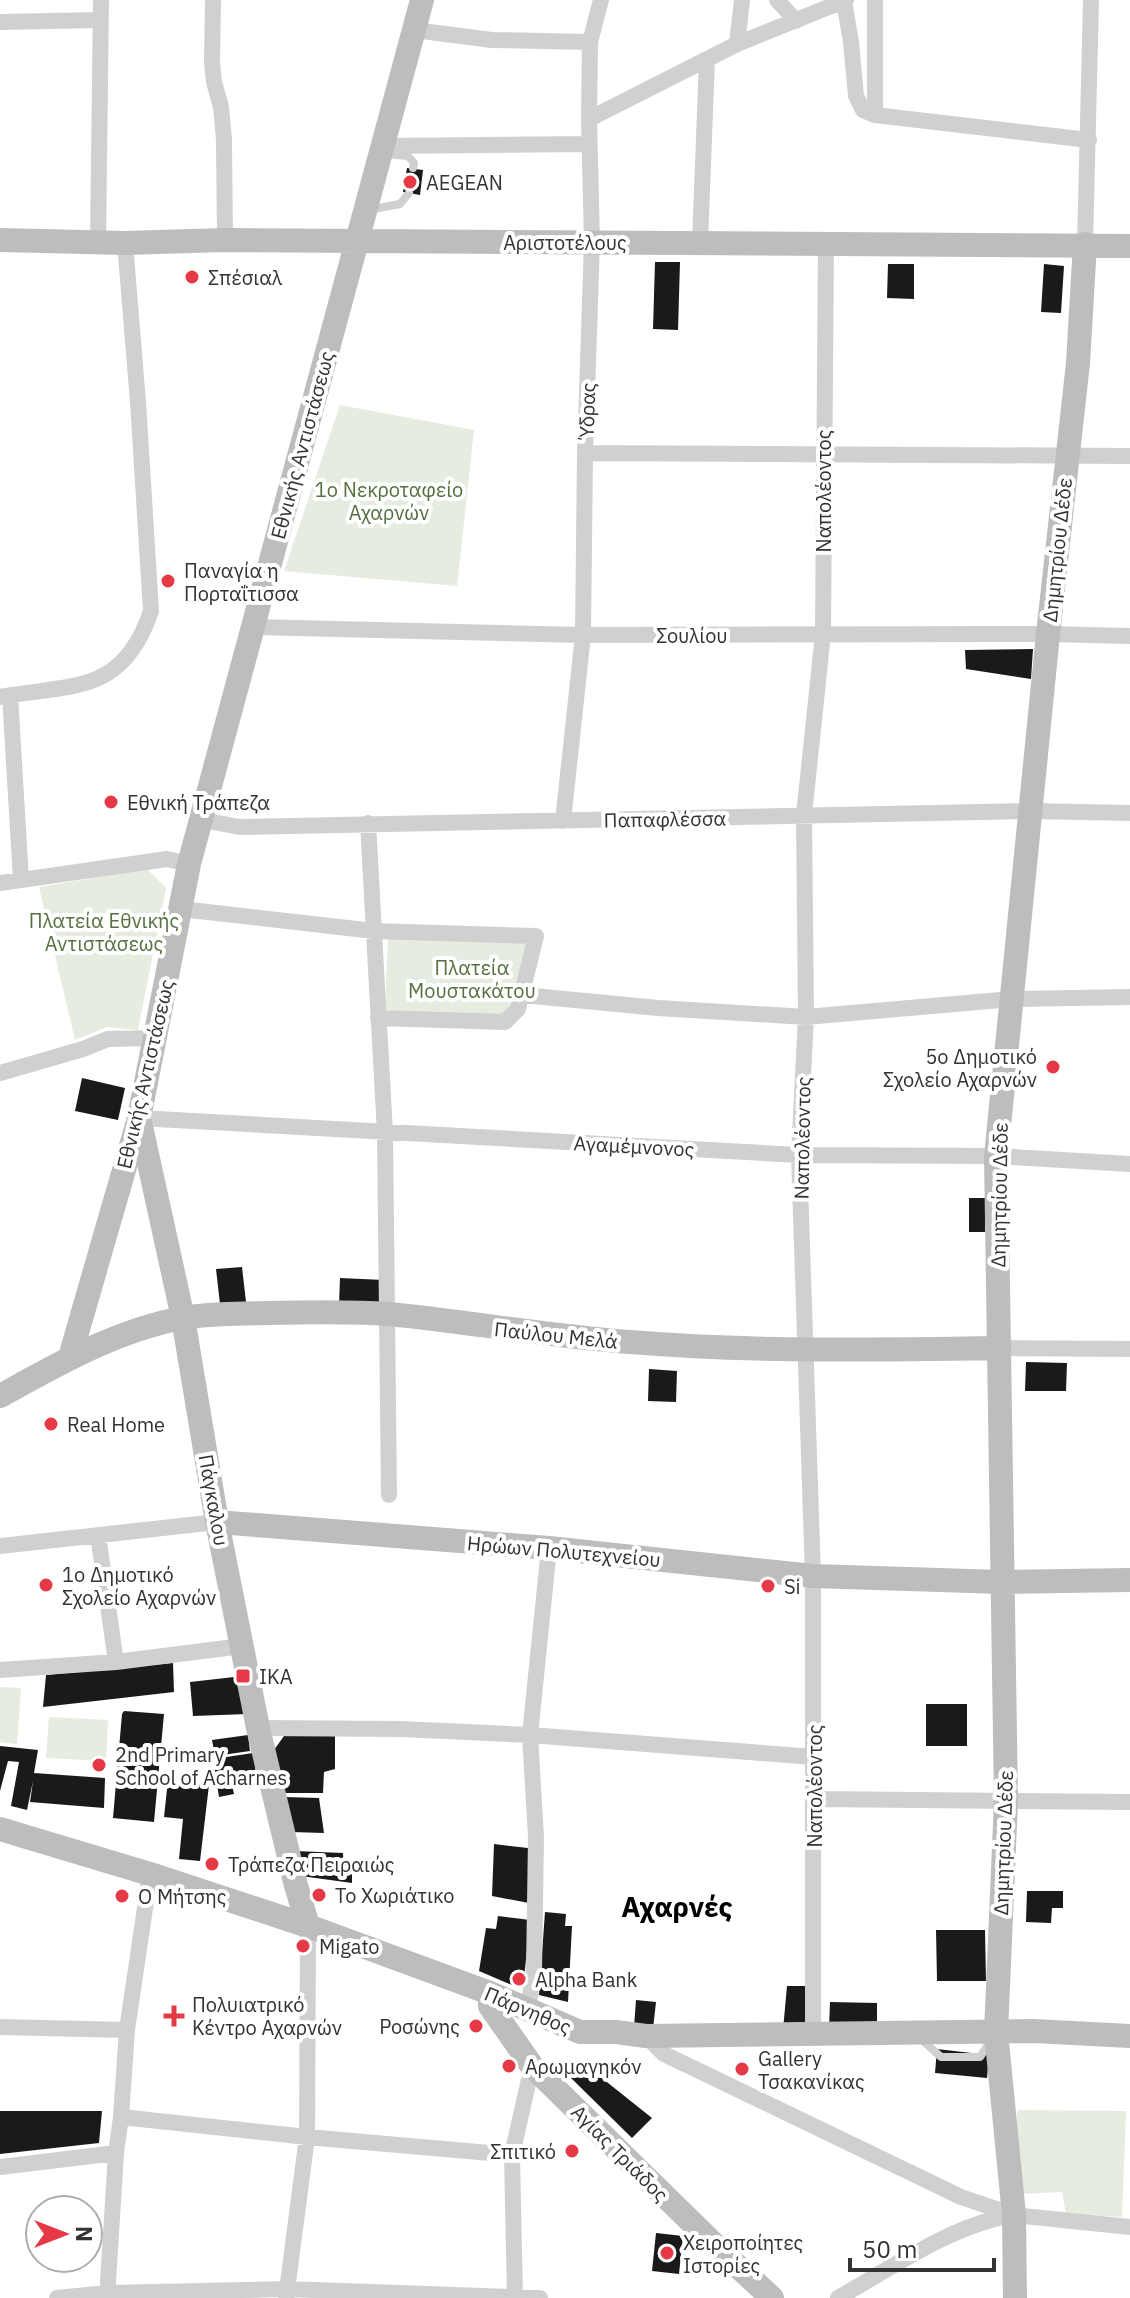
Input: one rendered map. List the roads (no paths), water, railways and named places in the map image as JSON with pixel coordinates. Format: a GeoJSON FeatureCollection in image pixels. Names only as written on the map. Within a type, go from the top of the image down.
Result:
{"type":"FeatureCollection","features":[{"type":"Feature","properties":{"kind":"street"},"geometry":{"type":"LineString","coordinates":[[98,242],[101,0]]}},
{"type":"Feature","properties":{"kind":"street"},"geometry":{"type":"LineString","coordinates":[[213,0],[212,62],[224,140],[225,240]]}},
{"type":"Feature","properties":{"kind":"street","name":"Εθνικής Αντιστάσεως"},"geometry":{"type":"LineString","coordinates":[[70,1357],[139,1118],[189,864],[422,0]]}},
{"type":"Feature","properties":{"kind":"street","name":"Ύδρας"},"geometry":{"type":"LineString","coordinates":[[563,821],[583,635],[592,242],[590,42],[601,0]]}},
{"type":"Feature","properties":{"kind":"street"},"geometry":{"type":"LineString","coordinates":[[737,44],[742,0]]}},
{"type":"Feature","properties":{"kind":"street"},"geometry":{"type":"LineString","coordinates":[[777,0],[796,21]]}},
{"type":"Feature","properties":{"kind":"street"},"geometry":{"type":"LineString","coordinates":[[875,0],[875,115]]}},
{"type":"Feature","properties":{"kind":"street","name":"Δημητρίου Δέδε"},"geometry":{"type":"LineString","coordinates":[[1015,2298],[1014,2215],[996,2032],[1006,1801],[996,1156],[1078,363],[1089,140],[1091,0]]}},
{"type":"Feature","properties":{"kind":"street"},"geometry":{"type":"LineString","coordinates":[[589,119],[737,44],[845,1],[856,96],[863,110],[875,115],[1089,140]]}},
{"type":"Feature","properties":{"kind":"street"},"geometry":{"type":"LineString","coordinates":[[0,22],[99,20]]}},
{"type":"Feature","properties":{"kind":"street"},"geometry":{"type":"LineString","coordinates":[[414,30],[492,40],[590,42]]}},
{"type":"Feature","properties":{"kind":"street"},"geometry":{"type":"LineString","coordinates":[[700,243],[707,59]]}},
{"type":"Feature","properties":{"kind":"street"},"geometry":{"type":"LineString","coordinates":[[382,150],[589,144]]}},
{"type":"Feature","properties":{"kind":"street","name":"Αριστοτέλους"},"geometry":{"type":"LineString","coordinates":[[0,240],[1130,246]]}},
{"type":"Feature","properties":{"kind":"street"},"geometry":{"type":"LineString","coordinates":[[21,880],[5,696],[94,682],[117,668],[146,628],[151,611],[125,243]]}},
{"type":"Feature","properties":{"kind":"street","name":"Ναπολέοντος"},"geometry":{"type":"LineString","coordinates":[[813,2034],[813,1576],[799,1155],[806,1017],[804,815],[823,634],[826,243]]}},
{"type":"Feature","properties":{"kind":"street"},"geometry":{"type":"LineString","coordinates":[[585,453],[1130,456]]}},
{"type":"Feature","properties":{"kind":"street","name":"Σουλίου"},"geometry":{"type":"LineString","coordinates":[[253,627],[583,635],[1130,636]]}},
{"type":"Feature","properties":{"kind":"street","name":"Παπαφλέσσα"},"geometry":{"type":"LineString","coordinates":[[202,820],[240,827],[1030,811],[1130,813]]}},
{"type":"Feature","properties":{"kind":"street"},"geometry":{"type":"LineString","coordinates":[[368,823],[385,1133],[389,1495]]}},
{"type":"Feature","properties":{"kind":"street"},"geometry":{"type":"LineString","coordinates":[[0,883],[167,859],[189,864]]}},
{"type":"Feature","properties":{"kind":"street"},"geometry":{"type":"LineString","coordinates":[[181,909],[374,931],[536,936],[518,1009],[505,1022],[378,1018]]}},
{"type":"Feature","properties":{"kind":"street"},"geometry":{"type":"LineString","coordinates":[[523,995],[658,1008],[806,1017],[1012,999],[1130,997]]}},
{"type":"Feature","properties":{"kind":"street"},"geometry":{"type":"LineString","coordinates":[[0,1073],[108,1039],[155,1038]]}},
{"type":"Feature","properties":{"kind":"street","name":"Αγαμέμνονος"},"geometry":{"type":"LineString","coordinates":[[139,1118],[799,1155],[996,1156],[1130,1164]]}},
{"type":"Feature","properties":{"kind":"street","name":"Πάγκαλου"},"geometry":{"type":"LineString","coordinates":[[139,1118],[183,1318],[217,1522],[258,1728],[308,1926]]}},
{"type":"Feature","properties":{"kind":"street","name":"Παύλου Μελά"},"geometry":{"type":"LineString","coordinates":[[0,1396],[70,1357],[128,1333],[183,1318],[306,1312],[387,1314],[595,1340],[662,1345],[806,1351],[1130,1349]]}},
{"type":"Feature","properties":{"kind":"street","name":"Ηρώων Πολυτεχνείου"},"geometry":{"type":"LineString","coordinates":[[0,1546],[217,1522],[549,1548],[813,1576],[1002,1582],[1130,1580]]}},
{"type":"Feature","properties":{"kind":"street"},"geometry":{"type":"LineString","coordinates":[[98,1535],[116,1662]]}},
{"type":"Feature","properties":{"kind":"street"},"geometry":{"type":"LineString","coordinates":[[528,2010],[534,1971],[536,1837],[530,1735],[549,1548]]}},
{"type":"Feature","properties":{"kind":"street"},"geometry":{"type":"LineString","coordinates":[[0,1670],[116,1662],[242,1646]]}},
{"type":"Feature","properties":{"kind":"street"},"geometry":{"type":"LineString","coordinates":[[258,1728],[401,1729],[530,1735],[814,1757]]}},
{"type":"Feature","properties":{"kind":"street"},"geometry":{"type":"LineString","coordinates":[[815,1799],[1130,1802]]}},
{"type":"Feature","properties":{"kind":"street","name":"Πάρνηθος"},"geometry":{"type":"LineString","coordinates":[[0,1829],[308,1926],[490,1993],[580,2032],[646,2036],[1034,2031],[1130,2036]]}},
{"type":"Feature","properties":{"kind":"street"},"geometry":{"type":"LineString","coordinates":[[107,2295],[127,2030],[150,1874]]}},
{"type":"Feature","properties":{"kind":"street"},"geometry":{"type":"LineString","coordinates":[[286,2293],[307,2137],[308,1926]]}},
{"type":"Feature","properties":{"kind":"street","name":"Αγίας Τριάδος"},"geometry":{"type":"LineString","coordinates":[[490,1993],[490,2006],[532,2066],[772,2298]]}},
{"type":"Feature","properties":{"kind":"street"},"geometry":{"type":"LineString","coordinates":[[0,2027],[127,2030]]}},
{"type":"Feature","properties":{"kind":"street"},"geometry":{"type":"LineString","coordinates":[[646,2036],[664,2054],[961,2197],[1014,2215],[1130,2227]]}},
{"type":"Feature","properties":{"kind":"street"},"geometry":{"type":"LineString","coordinates":[[514,2297],[512,2155],[532,2066]]}},
{"type":"Feature","properties":{"kind":"street"},"geometry":{"type":"LineString","coordinates":[[121,2117],[512,2155]]}},
{"type":"Feature","properties":{"kind":"street"},"geometry":{"type":"LineString","coordinates":[[0,2167],[116,2153]]}},
{"type":"Feature","properties":{"kind":"street"},"geometry":{"type":"LineString","coordinates":[[838,2298],[961,2229],[1014,2215]]}},
{"type":"Feature","properties":{"kind":"street"},"geometry":{"type":"LineString","coordinates":[[57,2298],[286,2293],[540,2298]]}},
{"type":"Feature","properties":{"kind":"lane"},"geometry":{"type":"LineString","coordinates":[[382,150],[408,156],[414,163],[413,168]]}},
{"type":"Feature","properties":{"kind":"lane"},"geometry":{"type":"LineString","coordinates":[[366,210],[400,204],[409,193]]}},
{"type":"Feature","properties":{"kind":"place","name":"AEGEAN"},"geometry":{"type":"Point","coordinates":[410,182]}},
{"type":"Feature","properties":{"kind":"place","name":"Σπέσιαλ"},"geometry":{"type":"Point","coordinates":[192,277]}},
{"type":"Feature","properties":{"kind":"place","name":"Παναγία η Πορταΐτισσα"},"geometry":{"type":"Point","coordinates":[168,581]}},
{"type":"Feature","properties":{"kind":"place","name":"Εθνική Τράπεζα"},"geometry":{"type":"Point","coordinates":[111,802]}},
{"type":"Feature","properties":{"kind":"place","name":"5ο Δημοτικό Σχολείο Αχαρνών"},"geometry":{"type":"Point","coordinates":[1053,1067]}},
{"type":"Feature","properties":{"kind":"place","name":"Real Home"},"geometry":{"type":"Point","coordinates":[51,1424]}},
{"type":"Feature","properties":{"kind":"place","name":"1ο Δημοτικό Σχολείο Αχαρνών"},"geometry":{"type":"Point","coordinates":[46,1585]}},
{"type":"Feature","properties":{"kind":"place","name":"Si"},"geometry":{"type":"Point","coordinates":[768,1586]}},
{"type":"Feature","properties":{"kind":"place","name":"ΙΚΑ"},"geometry":{"type":"Point","coordinates":[243,1676]}},
{"type":"Feature","properties":{"kind":"place","name":"2nd Primary School of Acharnes"},"geometry":{"type":"Point","coordinates":[99,1765]}},
{"type":"Feature","properties":{"kind":"place","name":"Τράπεζα Πειραιώς"},"geometry":{"type":"Point","coordinates":[212,1864]}},
{"type":"Feature","properties":{"kind":"place","name":"Το Χωριάτικο"},"geometry":{"type":"Point","coordinates":[319,1895]}},
{"type":"Feature","properties":{"kind":"place","name":"Ο Μήτσης"},"geometry":{"type":"Point","coordinates":[122,1896]}},
{"type":"Feature","properties":{"kind":"place","name":"Migato"},"geometry":{"type":"Point","coordinates":[303,1946]}},
{"type":"Feature","properties":{"kind":"place","name":"Alpha Bank"},"geometry":{"type":"Point","coordinates":[519,1979]}},
{"type":"Feature","properties":{"kind":"place","name":"Πολυιατρικό Κέντρο Αχαρνών"},"geometry":{"type":"Point","coordinates":[174,2016]}},
{"type":"Feature","properties":{"kind":"place","name":"Ροσώνης"},"geometry":{"type":"Point","coordinates":[476,2026]}},
{"type":"Feature","properties":{"kind":"place","name":"Αρωμαγηκόν"},"geometry":{"type":"Point","coordinates":[509,2066]}},
{"type":"Feature","properties":{"kind":"place","name":"Gallery Τσακανίκας"},"geometry":{"type":"Point","coordinates":[742,2069]}},
{"type":"Feature","properties":{"kind":"place","name":"Σπιτικό"},"geometry":{"type":"Point","coordinates":[572,2151]}},
{"type":"Feature","properties":{"kind":"place","name":"Χειροποίητες Ιστορίες"},"geometry":{"type":"Point","coordinates":[667,2253]}},
{"type":"Feature","properties":{"kind":"district","name":"Αχαρνές"},"geometry":{"type":"Point","coordinates":[677,1906]}},
{"type":"Feature","properties":{"kind":"park label","name":"1ο Νεκροταφείο Αχαρνών"},"geometry":{"type":"Point","coordinates":[389,500]}},
{"type":"Feature","properties":{"kind":"park label","name":"Πλατεία Εθνικής Αντιστάσεως"},"geometry":{"type":"Point","coordinates":[104,932]}},
{"type":"Feature","properties":{"kind":"park label","name":"Πλατεία Μουστακάτου"},"geometry":{"type":"Point","coordinates":[472,978]}}]}
